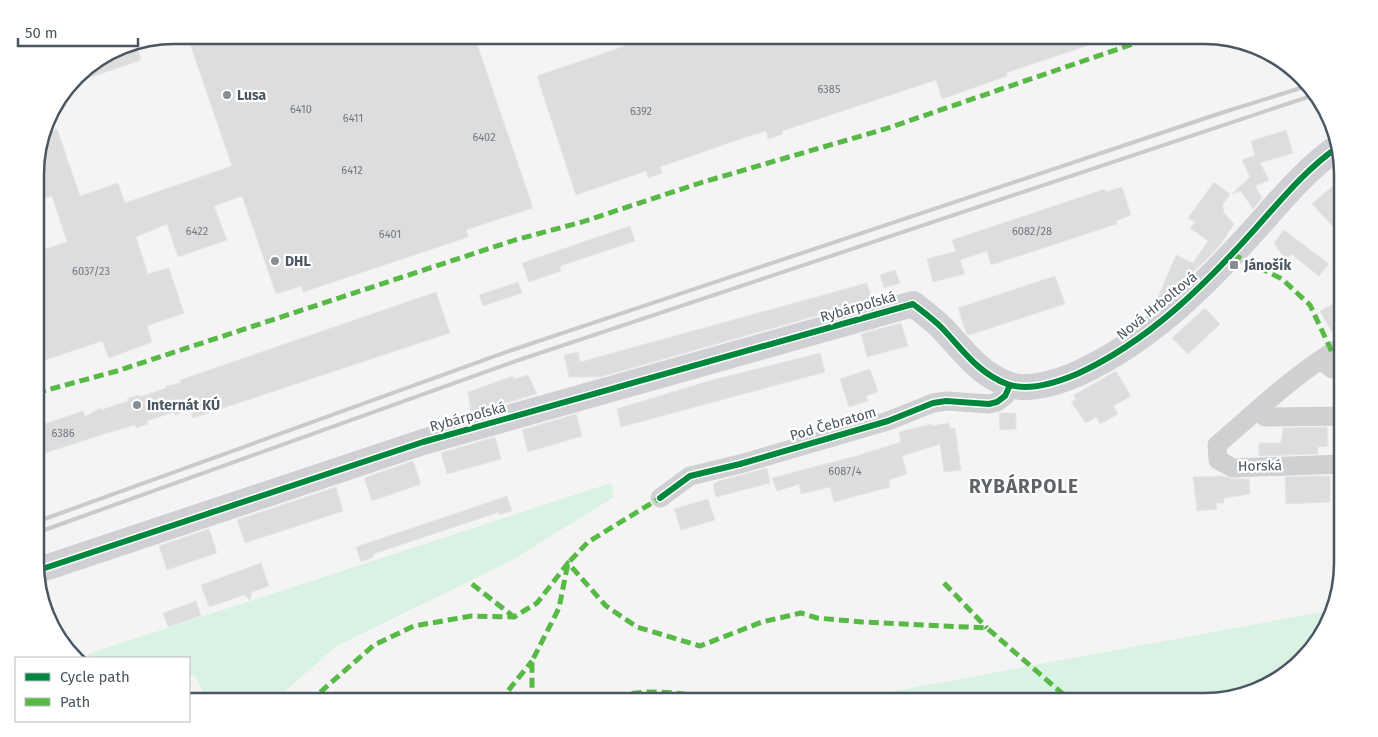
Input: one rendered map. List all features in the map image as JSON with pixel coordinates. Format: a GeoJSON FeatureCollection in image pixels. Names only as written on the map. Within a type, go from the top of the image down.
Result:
{"type":"FeatureCollection","features":[{"type":"Feature","properties":{"kind":"street","name":"Nová Hrboltová"},"geometry":{"type":"LineString","coordinates":[[913,304],[943,329],[971,362],[984,372],[1010,385],[1028,386],[1060,380],[1103,361],[1141,338],[1201,287],[1307,172],[1332,151]]}},
{"type":"Feature","properties":{"kind":"street","name":"Rybárpoľská"},"geometry":{"type":"LineString","coordinates":[[44,568],[423,442],[913,304]]}},
{"type":"Feature","properties":{"kind":"street","name":"Horská"},"geometry":{"type":"LineString","coordinates":[[1334,351],[1283,386],[1217,445],[1218,460],[1233,468],[1334,464]]}},
{"type":"Feature","properties":{"kind":"street"},"geometry":{"type":"LineString","coordinates":[[1321,360],[1334,369]]}},
{"type":"Feature","properties":{"kind":"street","name":"Pod Čebratom"},"geometry":{"type":"LineString","coordinates":[[660,498],[690,476],[740,464],[888,421],[933,403],[946,401],[975,404],[997,402],[1005,396],[1010,385]]}},
{"type":"Feature","properties":{"kind":"street"},"geometry":{"type":"LineString","coordinates":[[1258,410],[1265,417],[1274,418],[1334,416]]}},
{"type":"Feature","properties":{"kind":"green space"},"geometry":{"type":"Polygon","coordinates":[[[611,483],[614,497],[512,560],[335,647],[283,693],[204,693],[194,675],[190,676],[190,657],[89,657],[88,654],[611,483]]]}},
{"type":"Feature","properties":{"kind":"green space"},"geometry":{"type":"Polygon","coordinates":[[[1325,611],[1312,636],[1290,661],[1262,680],[1230,691],[1213,693],[885,693],[1325,611]]]}},
{"type":"Feature","properties":{"kind":"building"},"geometry":{"type":"Polygon","coordinates":[[[190,44],[477,44],[533,208],[466,230],[468,237],[303,292],[301,286],[276,294],[242,196],[214,206],[227,240],[178,257],[167,224],[136,237],[148,274],[169,268],[184,313],[147,326],[152,342],[109,358],[102,341],[44,360],[44,249],[67,242],[52,196],[44,198],[44,165],[46,148],[51,131],[57,129],[80,196],[118,183],[125,203],[232,166],[190,44]]]}},
{"type":"Feature","properties":{"kind":"building"},"geometry":{"type":"Polygon","coordinates":[[[631,44],[1092,44],[1006,73],[1007,76],[942,99],[936,80],[782,131],[783,134],[768,139],[766,131],[743,138],[660,167],[662,173],[648,178],[646,171],[576,195],[537,76],[631,44]]]}},
{"type":"Feature","properties":{"kind":"building"},"geometry":{"type":"Polygon","coordinates":[[[138,49],[141,60],[85,79],[116,57],[132,51],[138,49]]]}},
{"type":"Feature","properties":{"kind":"building"},"geometry":{"type":"Polygon","coordinates":[[[1286,130],[1293,153],[1260,163],[1269,180],[1255,186],[1262,198],[1253,209],[1241,191],[1232,194],[1250,177],[1242,160],[1255,155],[1251,141],[1286,130]]]}},
{"type":"Feature","properties":{"kind":"building"},"geometry":{"type":"Polygon","coordinates":[[[1214,182],[1230,194],[1222,206],[1223,212],[1234,224],[1220,245],[1205,261],[1154,307],[1176,255],[1193,263],[1208,241],[1190,228],[1195,222],[1188,218],[1214,182]]]}},
{"type":"Feature","properties":{"kind":"building"},"geometry":{"type":"Polygon","coordinates":[[[1334,185],[1334,227],[1312,204],[1334,185]]]}},
{"type":"Feature","properties":{"kind":"building"},"geometry":{"type":"Polygon","coordinates":[[[1122,187],[1131,215],[1116,221],[1117,224],[991,265],[987,251],[960,260],[965,274],[933,282],[927,259],[956,251],[952,240],[1105,189],[1106,192],[1122,187]]]}},
{"type":"Feature","properties":{"kind":"building"},"geometry":{"type":"Polygon","coordinates":[[[630,226],[635,241],[560,266],[561,271],[529,282],[522,263],[630,226]]]}},
{"type":"Feature","properties":{"kind":"building"},"geometry":{"type":"Polygon","coordinates":[[[1284,230],[1329,264],[1319,276],[1291,254],[1286,261],[1274,243],[1284,230]]]}},
{"type":"Feature","properties":{"kind":"building"},"geometry":{"type":"Polygon","coordinates":[[[895,270],[900,283],[884,288],[880,275],[895,270]]]}},
{"type":"Feature","properties":{"kind":"building"},"geometry":{"type":"Polygon","coordinates":[[[1055,276],[1065,304],[969,335],[966,333],[958,308],[1055,276]]]}},
{"type":"Feature","properties":{"kind":"building"},"geometry":{"type":"Polygon","coordinates":[[[518,282],[522,293],[483,306],[479,295],[518,282]]]}},
{"type":"Feature","properties":{"kind":"building"},"geometry":{"type":"Polygon","coordinates":[[[867,283],[872,300],[600,377],[569,377],[564,355],[578,352],[580,362],[867,283]]]}},
{"type":"Feature","properties":{"kind":"building"},"geometry":{"type":"Polygon","coordinates":[[[436,292],[450,333],[193,418],[190,408],[175,415],[174,412],[147,421],[148,424],[136,428],[135,425],[44,453],[44,424],[83,411],[85,417],[100,408],[101,410],[128,401],[127,399],[139,395],[140,397],[166,388],[166,386],[181,383],[180,380],[436,292]]]}},
{"type":"Feature","properties":{"kind":"building"},"geometry":{"type":"Polygon","coordinates":[[[1334,303],[1334,331],[1332,332],[1320,311],[1334,303]]]}},
{"type":"Feature","properties":{"kind":"building"},"geometry":{"type":"Polygon","coordinates":[[[1205,308],[1220,324],[1188,354],[1172,338],[1205,308]]]}},
{"type":"Feature","properties":{"kind":"building"},"geometry":{"type":"Polygon","coordinates":[[[901,323],[908,346],[867,357],[861,334],[901,323]]]}},
{"type":"Feature","properties":{"kind":"building"},"geometry":{"type":"Polygon","coordinates":[[[820,353],[825,372],[621,427],[617,409],[712,380],[820,353]]]}},
{"type":"Feature","properties":{"kind":"building"},"geometry":{"type":"Polygon","coordinates":[[[870,369],[878,392],[866,396],[868,401],[849,407],[840,379],[870,369]]]}},
{"type":"Feature","properties":{"kind":"building"},"geometry":{"type":"Polygon","coordinates":[[[1116,371],[1131,396],[1113,406],[1118,414],[1100,424],[1096,417],[1086,423],[1071,402],[1076,400],[1074,395],[1116,371]]]}},
{"type":"Feature","properties":{"kind":"building"},"geometry":{"type":"Polygon","coordinates":[[[528,375],[537,394],[471,413],[468,392],[513,376],[514,379],[528,375]]]}},
{"type":"Feature","properties":{"kind":"building"},"geometry":{"type":"Polygon","coordinates":[[[999,413],[1016,413],[1016,429],[1000,430],[999,413]]]}},
{"type":"Feature","properties":{"kind":"building"},"geometry":{"type":"Polygon","coordinates":[[[576,414],[582,436],[528,452],[522,430],[576,414]]]}},
{"type":"Feature","properties":{"kind":"building"},"geometry":{"type":"Polygon","coordinates":[[[949,423],[950,429],[955,428],[961,470],[944,472],[940,444],[902,456],[907,474],[889,480],[890,487],[834,502],[830,487],[801,494],[799,484],[777,491],[772,478],[901,442],[899,432],[931,424],[932,426],[949,423]]]}},
{"type":"Feature","properties":{"kind":"building"},"geometry":{"type":"Polygon","coordinates":[[[1327,427],[1328,446],[1318,447],[1318,454],[1259,456],[1259,443],[1281,443],[1283,428],[1327,427]]]}},
{"type":"Feature","properties":{"kind":"building"},"geometry":{"type":"Polygon","coordinates":[[[495,437],[501,459],[447,474],[441,453],[495,437]]]}},
{"type":"Feature","properties":{"kind":"building"},"geometry":{"type":"Polygon","coordinates":[[[413,461],[421,484],[372,501],[364,478],[413,461]]]}},
{"type":"Feature","properties":{"kind":"building"},"geometry":{"type":"Polygon","coordinates":[[[767,468],[770,483],[716,497],[713,484],[767,468]]]}},
{"type":"Feature","properties":{"kind":"building"},"geometry":{"type":"Polygon","coordinates":[[[1223,476],[1233,479],[1249,479],[1250,494],[1224,498],[1224,503],[1216,503],[1217,509],[1197,511],[1193,477],[1223,476]]]}},
{"type":"Feature","properties":{"kind":"building"},"geometry":{"type":"Polygon","coordinates":[[[1330,476],[1330,502],[1286,504],[1285,477],[1330,476]]]}},
{"type":"Feature","properties":{"kind":"building"},"geometry":{"type":"Polygon","coordinates":[[[336,487],[343,511],[245,543],[237,520],[336,487]]]}},
{"type":"Feature","properties":{"kind":"building"},"geometry":{"type":"Polygon","coordinates":[[[507,496],[512,511],[499,515],[499,512],[373,554],[374,557],[361,562],[356,547],[507,496]]]}},
{"type":"Feature","properties":{"kind":"building"},"geometry":{"type":"Polygon","coordinates":[[[708,499],[715,520],[681,530],[674,509],[708,499]]]}},
{"type":"Feature","properties":{"kind":"building"},"geometry":{"type":"Polygon","coordinates":[[[209,529],[217,553],[167,570],[159,546],[209,529]]]}},
{"type":"Feature","properties":{"kind":"building"},"geometry":{"type":"Polygon","coordinates":[[[261,563],[269,586],[252,592],[250,600],[244,595],[209,607],[201,585],[261,563]]]}},
{"type":"Feature","properties":{"kind":"building"},"geometry":{"type":"Polygon","coordinates":[[[196,601],[201,616],[168,627],[163,613],[196,601]]]}},
{"type":"Feature","properties":{"kind":"railway"},"geometry":{"type":"LineString","coordinates":[[44,519],[512,350],[1302,88]]}},
{"type":"Feature","properties":{"kind":"railway"},"geometry":{"type":"LineString","coordinates":[[44,530],[516,361],[1308,97]]}},
{"type":"Feature","properties":{"kind":"marked path"},"geometry":{"type":"LineString","coordinates":[[44,391],[117,371],[515,240],[582,222],[703,182],[885,129],[1133,44]]}},
{"type":"Feature","properties":{"kind":"marked path"},"geometry":{"type":"LineString","coordinates":[[1232,254],[1282,279],[1310,305],[1332,352]]}},
{"type":"Feature","properties":{"kind":"marked path"},"geometry":{"type":"LineString","coordinates":[[532,693],[532,661],[559,608],[568,563],[588,542],[660,498]]}},
{"type":"Feature","properties":{"kind":"marked path"},"geometry":{"type":"LineString","coordinates":[[319,693],[374,645],[414,626],[471,616],[514,617],[537,603],[568,563],[606,606],[637,627],[700,646],[762,622],[801,613],[817,618],[862,622],[987,628],[1062,693]]}},
{"type":"Feature","properties":{"kind":"marked path"},"geometry":{"type":"LineString","coordinates":[[944,583],[987,628]]}},
{"type":"Feature","properties":{"kind":"marked path"},"geometry":{"type":"LineString","coordinates":[[472,584],[514,617]]}},
{"type":"Feature","properties":{"kind":"marked path"},"geometry":{"type":"LineString","coordinates":[[506,693],[532,661]]}},
{"type":"Feature","properties":{"kind":"marked path"},"geometry":{"type":"LineString","coordinates":[[636,693],[673,693]]}},
{"type":"Feature","properties":{"kind":"cycle path"},"geometry":{"type":"LineString","coordinates":[[44,568],[423,442],[913,304],[939,325],[979,367],[997,379],[1007,384],[1024,387],[1043,385],[1061,380],[1103,361],[1128,346],[1174,311],[1235,251],[1284,196],[1332,151]]}},
{"type":"Feature","properties":{"kind":"cycle path"},"geometry":{"type":"LineString","coordinates":[[660,498],[690,476],[740,464],[888,421],[933,403],[946,401],[989,404],[997,402],[1005,396],[1010,385]]}},
{"type":"Feature","properties":{"kind":"place","name":"Lusa"},"geometry":{"type":"Point","coordinates":[227,95]}},
{"type":"Feature","properties":{"kind":"place","name":"DHL"},"geometry":{"type":"Point","coordinates":[275,261]}},
{"type":"Feature","properties":{"kind":"place","name":"Jánošík"},"geometry":{"type":"Point","coordinates":[1234,265]}},
{"type":"Feature","properties":{"kind":"place","name":"Internát KÚ"},"geometry":{"type":"Point","coordinates":[137,405]}},
{"type":"Feature","properties":{"kind":"district","name":"RYBÁRPOLE"},"geometry":{"type":"Point","coordinates":[1024,486]}}]}
